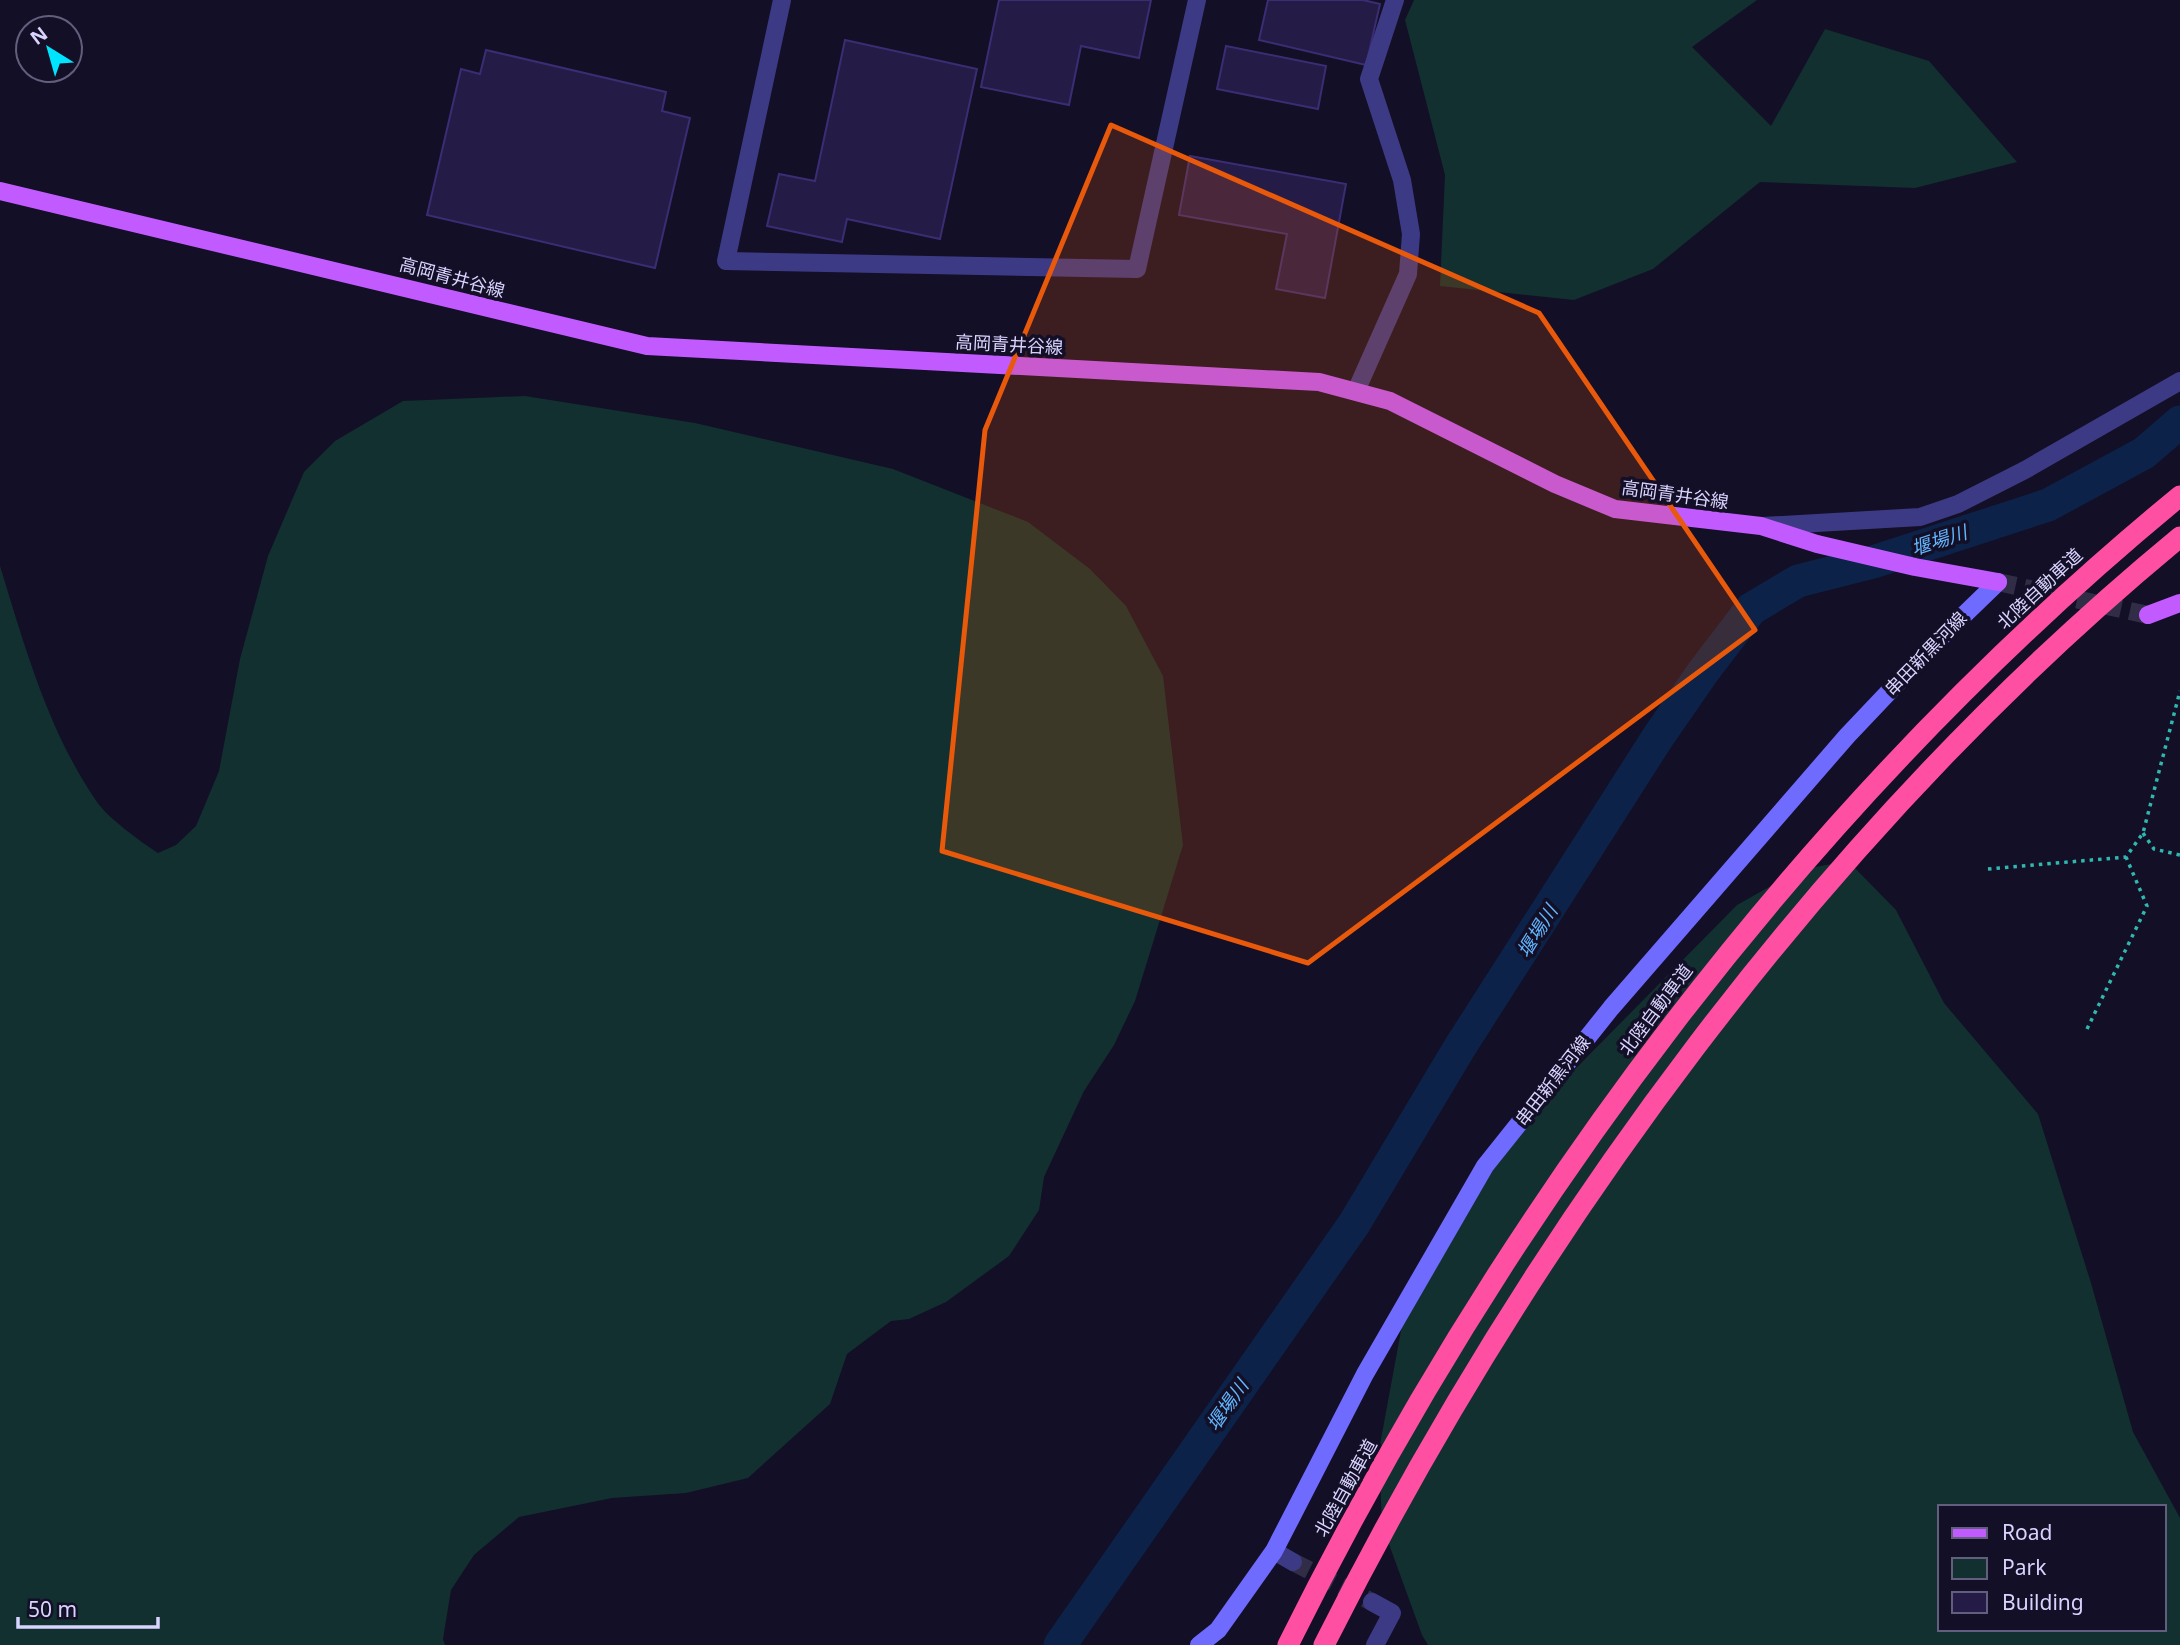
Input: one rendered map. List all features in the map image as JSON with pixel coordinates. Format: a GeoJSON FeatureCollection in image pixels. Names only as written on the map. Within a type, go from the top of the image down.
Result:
{"type":"FeatureCollection","features":[{"type":"Feature","properties":{"kind":"highway","name":"北陸自動車道"},"geometry":{"type":"LineString","coordinates":[[1288,1645],[1360,1507],[1479,1305],[1543,1205],[1682,1013],[1753,922],[1905,752],[2073,588],[2180,496]]}},
{"type":"Feature","properties":{"kind":"highway"},"geometry":{"type":"LineString","coordinates":[[1324,1645],[1388,1524],[1508,1319],[1574,1217],[1710,1029],[1782,939],[1934,769],[2094,613],[2180,537]]}},
{"type":"Feature","properties":{"kind":"main road","name":"高岡青井谷線"},"geometry":{"type":"LineString","coordinates":[[0,191],[647,346],[840,359],[1294,379],[1356,391],[1390,401],[1555,484],[1615,509],[1708,523],[1761,526],[1817,544],[1915,567],[1998,582]]}},
{"type":"Feature","properties":{"kind":"main road","name":"串田新黒河線"},"geometry":{"type":"LineString","coordinates":[[1199,1645],[1218,1630],[1274,1551],[1365,1374],[1485,1166],[1611,1008],[1847,736],[1938,640],[1998,582]]}},
{"type":"Feature","properties":{"kind":"main road"},"geometry":{"type":"LineString","coordinates":[[2148,615],[2180,603]]}},
{"type":"Feature","properties":{"kind":"street"},"geometry":{"type":"LineString","coordinates":[[782,0],[726,261],[1137,269],[1196,0]]}},
{"type":"Feature","properties":{"kind":"street"},"geometry":{"type":"LineString","coordinates":[[1356,391],[1408,274],[1410,234],[1402,180],[1369,79],[1395,0]]}},
{"type":"Feature","properties":{"kind":"street"},"geometry":{"type":"LineString","coordinates":[[1761,526],[1920,517],[1958,504],[2025,470],[2180,381]]}},
{"type":"Feature","properties":{"kind":"street"},"geometry":{"type":"LineString","coordinates":[[1274,1551],[1293,1562]]}},
{"type":"Feature","properties":{"kind":"street"},"geometry":{"type":"LineString","coordinates":[[1372,1602],[1392,1613],[1375,1645]]}},
{"type":"Feature","properties":{"kind":"path"},"geometry":{"type":"LineString","coordinates":[[1988,870],[2126,857],[2143,833],[2180,691]]}},
{"type":"Feature","properties":{"kind":"path"},"geometry":{"type":"LineString","coordinates":[[2143,833],[2154,849],[2180,855]]}},
{"type":"Feature","properties":{"kind":"path"},"geometry":{"type":"LineString","coordinates":[[2087,1029],[2147,906],[2126,857]]}},
{"type":"Feature","properties":{"kind":"highlighted area"},"geometry":{"type":"Polygon","coordinates":[[[1111,125],[1539,313],[1755,630],[1308,963],[942,851],[985,430],[1111,125]]]}},
{"type":"Feature","properties":{"kind":"green space"},"geometry":{"type":"Polygon","coordinates":[[[1414,0],[1757,0],[1692,47],[1771,126],[1825,29],[1929,61],[2017,162],[1915,188],[1760,182],[1653,269],[1574,300],[1440,286],[1445,175],[1405,20],[1414,0]]]}},
{"type":"Feature","properties":{"kind":"green space"},"geometry":{"type":"Polygon","coordinates":[[[525,396],[695,423],[893,469],[1028,522],[1090,569],[1126,606],[1163,676],[1183,845],[1135,1001],[1114,1045],[1084,1091],[1044,1177],[1039,1210],[1009,1256],[946,1302],[909,1319],[891,1321],[847,1354],[830,1404],[748,1478],[686,1493],[612,1498],[519,1517],[474,1555],[451,1590],[443,1639],[445,1645],[0,1645],[0,566],[51,717],[80,775],[109,815],[158,853],[176,845],[196,826],[219,771],[240,659],[268,556],[304,472],[335,441],[403,401],[525,396]]]}},
{"type":"Feature","properties":{"kind":"green space"},"geometry":{"type":"Polygon","coordinates":[[[1848,861],[1896,910],[1944,1003],[2038,1114],[2091,1283],[2133,1432],[2180,1518],[2180,1645],[1428,1645],[1422,1635],[1382,1525],[1379,1450],[1402,1325],[1514,1131],[1737,905],[1799,870],[1848,861]]]}},
{"type":"Feature","properties":{"kind":"building"},"geometry":{"type":"Polygon","coordinates":[[[999,0],[1151,0],[1139,58],[1081,46],[1069,105],[981,87],[999,0]]]}},
{"type":"Feature","properties":{"kind":"building"},"geometry":{"type":"Polygon","coordinates":[[[1268,0],[1363,0],[1380,4],[1366,65],[1259,40],[1268,0]]]}},
{"type":"Feature","properties":{"kind":"building"},"geometry":{"type":"Polygon","coordinates":[[[845,40],[977,69],[940,239],[847,219],[842,242],[767,226],[779,174],[815,181],[845,40]]]}},
{"type":"Feature","properties":{"kind":"building"},"geometry":{"type":"Polygon","coordinates":[[[1226,46],[1326,66],[1318,109],[1217,89],[1226,46]]]}},
{"type":"Feature","properties":{"kind":"building"},"geometry":{"type":"Polygon","coordinates":[[[486,50],[666,92],[662,111],[690,118],[655,268],[427,215],[461,69],[480,74],[486,50]]]}},
{"type":"Feature","properties":{"kind":"building"},"geometry":{"type":"Polygon","coordinates":[[[1190,156],[1346,184],[1325,298],[1276,289],[1287,234],[1179,215],[1190,156]]]}},
{"type":"Feature","properties":{"kind":"waterway","name":"堰場川"},"geometry":{"type":"LineString","coordinates":[[1060,1645],[1354,1224],[1460,1047],[1658,737],[1751,609],[1798,581],[1873,562],[2048,505],[2144,453],[2180,422]]}},
{"type":"Feature","properties":{"kind":"tunnel"},"geometry":{"type":"LineString","coordinates":[[1998,582],[2148,615]]}},
{"type":"Feature","properties":{"kind":"tunnel"},"geometry":{"type":"LineString","coordinates":[[1293,1562],[1372,1602]]}}]}
